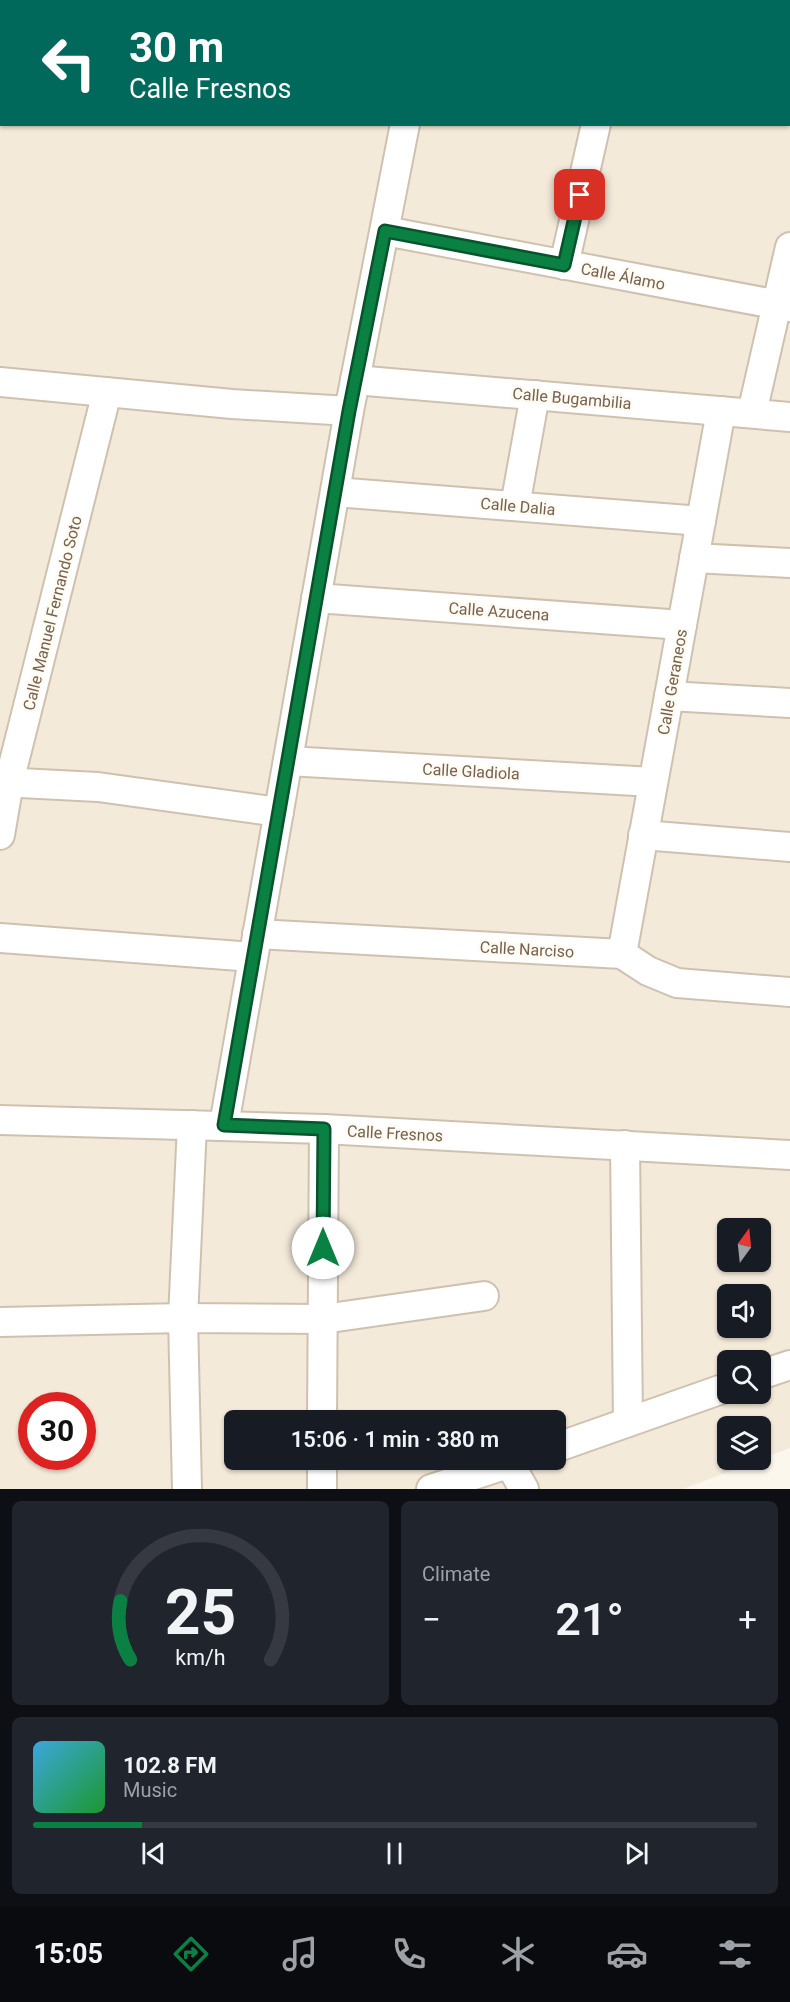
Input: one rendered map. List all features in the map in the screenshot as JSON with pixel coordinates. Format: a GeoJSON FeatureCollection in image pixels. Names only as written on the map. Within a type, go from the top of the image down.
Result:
{"type":"FeatureCollection","features":[{"type":"Feature","properties":{"kind":"street"},"geometry":{"type":"LineString","coordinates":[[224,1125],[349,411],[405,126]]}},
{"type":"Feature","properties":{"kind":"street"},"geometry":{"type":"LineString","coordinates":[[564,265],[596,126]]}},
{"type":"Feature","properties":{"kind":"street","name":"Calle Álamo"},"geometry":{"type":"LineString","coordinates":[[385,231],[784,306]]}},
{"type":"Feature","properties":{"kind":"street"},"geometry":{"type":"LineString","coordinates":[[752,413],[784,306],[790,247]]}},
{"type":"Feature","properties":{"kind":"street","name":"Calle Bugambilia"},"geometry":{"type":"LineString","coordinates":[[355,380],[790,417]]}},
{"type":"Feature","properties":{"kind":"street"},"geometry":{"type":"LineString","coordinates":[[0,382],[232,404],[349,411]]}},
{"type":"Feature","properties":{"kind":"street","name":"Calle Manuel Fernando Soto"},"geometry":{"type":"LineString","coordinates":[[0,836],[5,782],[107,392]]}},
{"type":"Feature","properties":{"kind":"street"},"geometry":{"type":"LineString","coordinates":[[515,506],[535,395]]}},
{"type":"Feature","properties":{"kind":"street","name":"Calle Geraneos"},"geometry":{"type":"LineString","coordinates":[[622,954],[721,411]]}},
{"type":"Feature","properties":{"kind":"street","name":"Calle Dalia"},"geometry":{"type":"LineString","coordinates":[[335,492],[701,521]]}},
{"type":"Feature","properties":{"kind":"street"},"geometry":{"type":"LineString","coordinates":[[694,558],[790,563]]}},
{"type":"Feature","properties":{"kind":"street","name":"Calle Azucena"},"geometry":{"type":"LineString","coordinates":[[316,597],[682,625]]}},
{"type":"Feature","properties":{"kind":"street"},"geometry":{"type":"LineString","coordinates":[[669,696],[790,703]]}},
{"type":"Feature","properties":{"kind":"street","name":"Calle Gladiola"},"geometry":{"type":"LineString","coordinates":[[288,761],[654,782]]}},
{"type":"Feature","properties":{"kind":"street"},"geometry":{"type":"LineString","coordinates":[[5,782],[98,787],[279,812]]}},
{"type":"Feature","properties":{"kind":"street"},"geometry":{"type":"LineString","coordinates":[[644,835],[790,847]]}},
{"type":"Feature","properties":{"kind":"street","name":"Calle Narciso"},"geometry":{"type":"LineString","coordinates":[[0,938],[622,954]]}},
{"type":"Feature","properties":{"kind":"street"},"geometry":{"type":"LineString","coordinates":[[622,954],[648,971],[676,983],[790,992]]}},
{"type":"Feature","properties":{"kind":"street","name":"Calle Fresnos"},"geometry":{"type":"LineString","coordinates":[[0,1120],[324,1129],[790,1155]]}},
{"type":"Feature","properties":{"kind":"street"},"geometry":{"type":"LineString","coordinates":[[187,1489],[183,1318],[192,1125]]}},
{"type":"Feature","properties":{"kind":"street"},"geometry":{"type":"LineString","coordinates":[[322,1410],[324,1129]]}},
{"type":"Feature","properties":{"kind":"street"},"geometry":{"type":"LineString","coordinates":[[625,1145],[628,1422]]}},
{"type":"Feature","properties":{"kind":"street"},"geometry":{"type":"LineString","coordinates":[[0,1322],[183,1318],[323,1319],[484,1296]]}},
{"type":"Feature","properties":{"kind":"street"},"geometry":{"type":"LineString","coordinates":[[771,1371],[790,1365]]}},
{"type":"Feature","properties":{"kind":"street"},"geometry":{"type":"LineString","coordinates":[[566,1444],[717,1391]]}},
{"type":"Feature","properties":{"kind":"street"},"geometry":{"type":"LineString","coordinates":[[322,1470],[322,1489]]}},
{"type":"Feature","properties":{"kind":"street"},"geometry":{"type":"LineString","coordinates":[[431,1489],[488,1470]]}},
{"type":"Feature","properties":{"kind":"street"},"geometry":{"type":"LineString","coordinates":[[518,1470],[524,1489]]}},
{"type":"Feature","properties":{"kind":"shaded area"},"geometry":{"type":"Polygon","coordinates":[[[0,126],[790,126],[790,1448],[771,1455],[771,1416],[717,1416],[717,1470],[733,1470],[683,1489],[0,1489],[0,126]]]}},
{"type":"Feature","properties":{"kind":"route"},"geometry":{"type":"LineString","coordinates":[[323,1248],[324,1129],[224,1125],[349,411],[385,231],[564,265],[580,195]]}}]}
